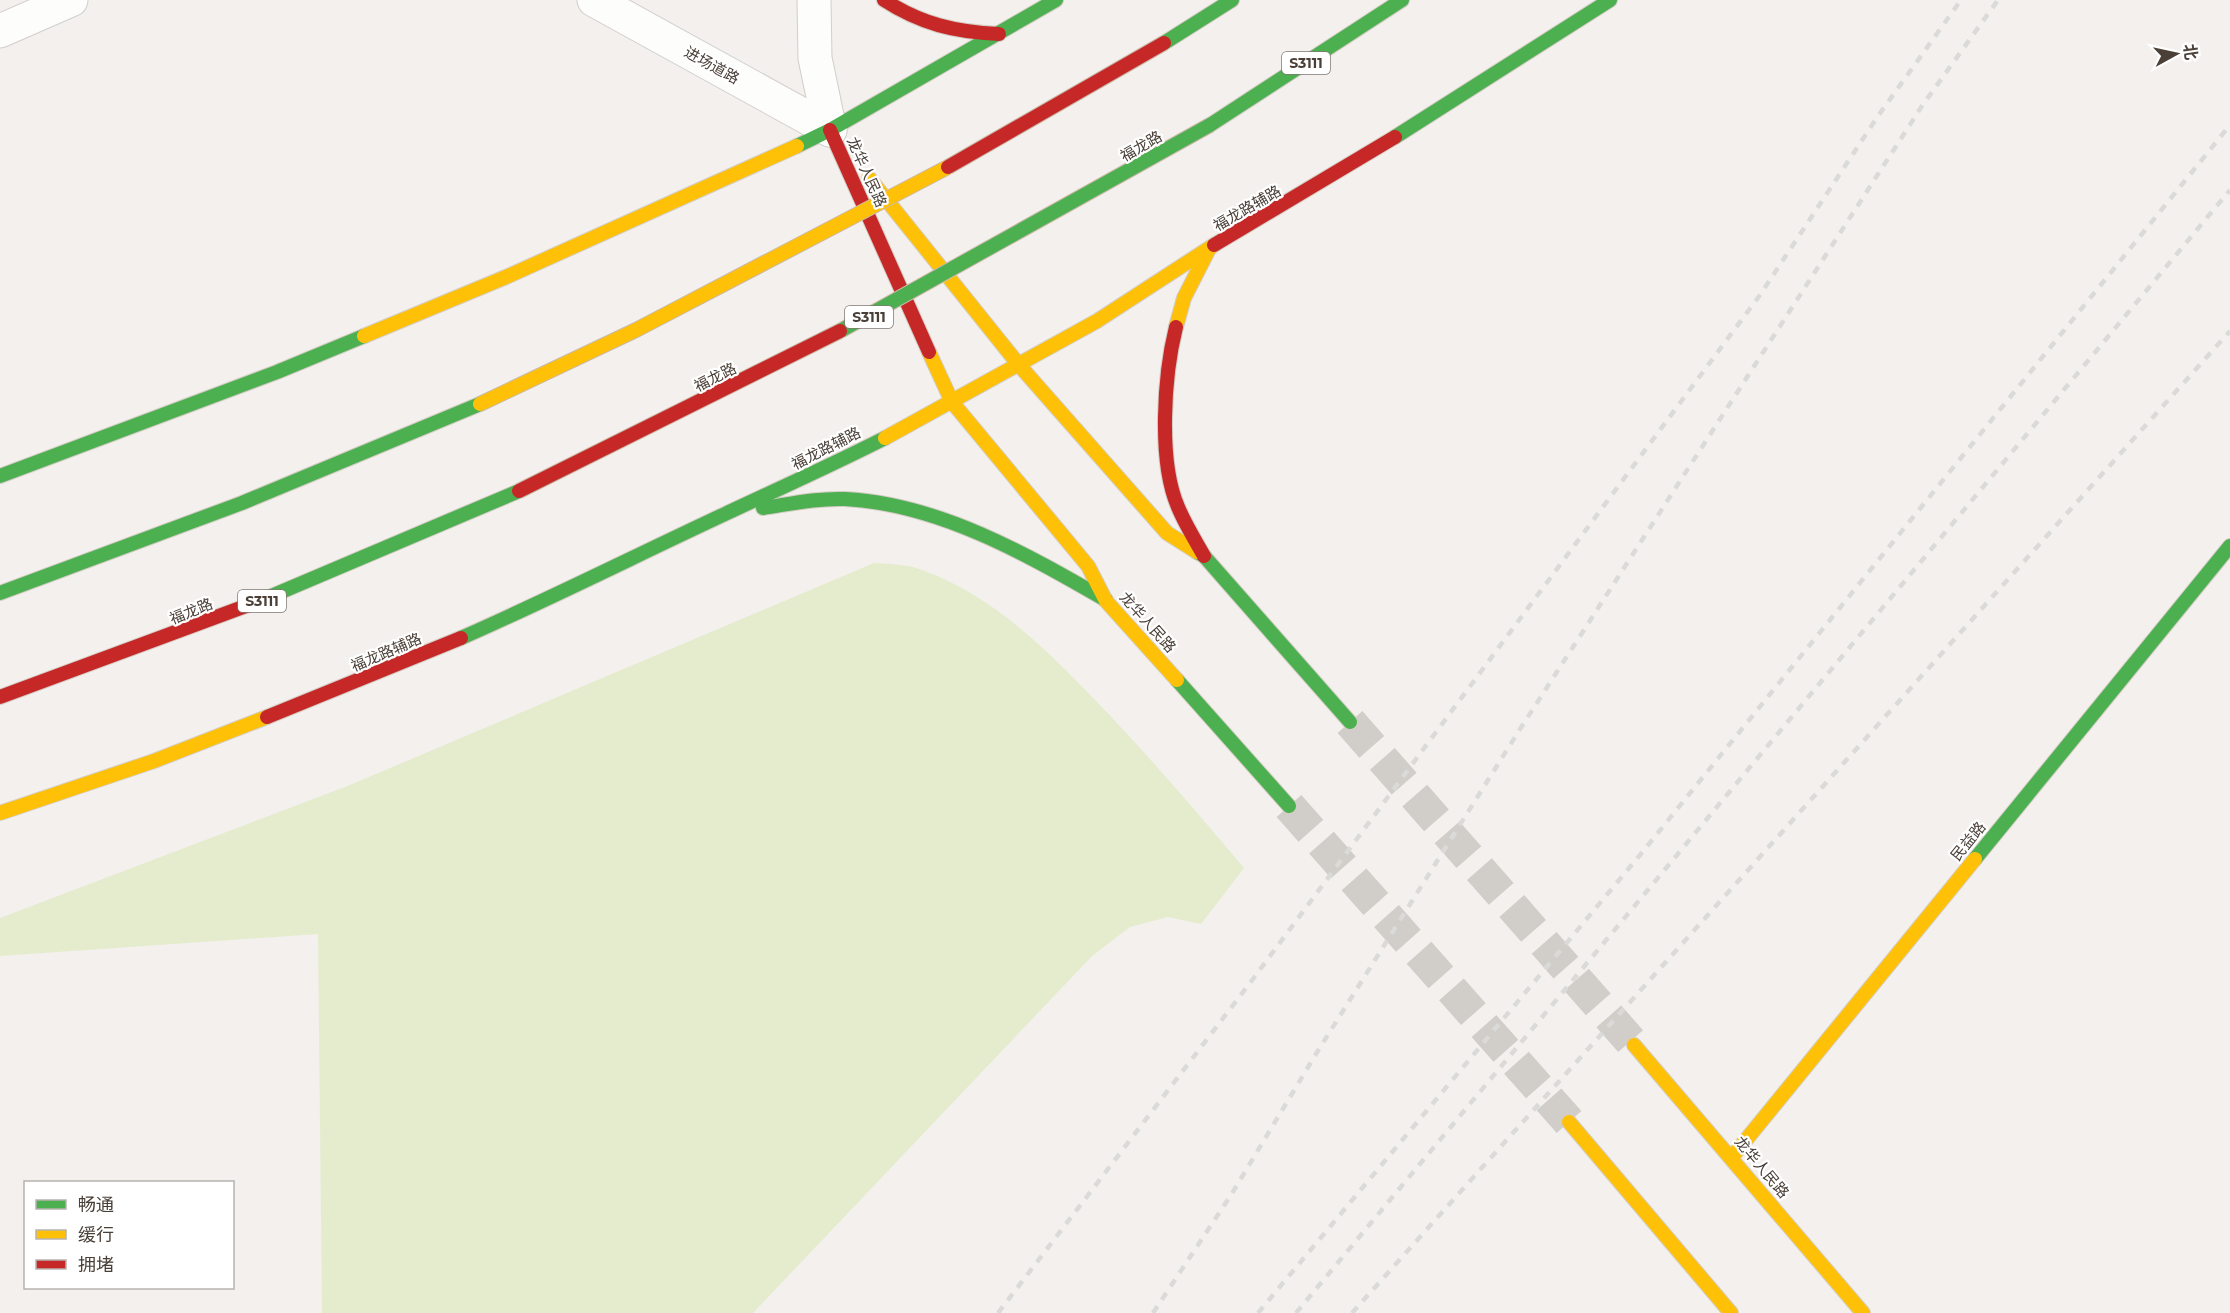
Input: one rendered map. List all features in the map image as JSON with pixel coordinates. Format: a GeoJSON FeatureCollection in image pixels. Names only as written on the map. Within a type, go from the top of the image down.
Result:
{"type":"FeatureCollection","features":[{"type":"Feature","properties":{"kind":"main road"},"geometry":{"type":"LineString","coordinates":[[884,0],[919,22],[938,29],[959,33],[999,34]]}},
{"type":"Feature","properties":{"kind":"main road"},"geometry":{"type":"LineString","coordinates":[[0,476],[277,372],[676,202],[830,130],[1056,0]]}},
{"type":"Feature","properties":{"kind":"main road"},"geometry":{"type":"LineString","coordinates":[[0,593],[105,557],[287,487],[480,404],[646,324],[904,191],[1164,44],[1232,0]]}},
{"type":"Feature","properties":{"kind":"main road","name":"福龙路"},"geometry":{"type":"LineString","coordinates":[[0,697],[131,653],[337,571],[519,490],[710,398],[888,307],[1210,125],[1402,0]]}},
{"type":"Feature","properties":{"kind":"main road","name":"福龙路辅路"},"geometry":{"type":"LineString","coordinates":[[0,813],[154,760],[378,674],[546,601],[725,514],[819,472],[952,402],[1097,321],[1209,248],[1424,120],[1610,0]]}},
{"type":"Feature","properties":{"kind":"main road","name":"龙华人民路"},"geometry":{"type":"LineString","coordinates":[[830,130],[1019,365],[1167,533],[1204,556],[1350,722]]}},
{"type":"Feature","properties":{"kind":"main road","name":"龙华人民路"},"geometry":{"type":"LineString","coordinates":[[830,130],[952,402],[1088,566],[1106,601],[1289,806]]}},
{"type":"Feature","properties":{"kind":"main road"},"geometry":{"type":"LineString","coordinates":[[1204,556],[1177,505],[1166,449],[1165,402],[1172,344],[1184,298],[1209,248]]}},
{"type":"Feature","properties":{"kind":"main road"},"geometry":{"type":"LineString","coordinates":[[725,514],[791,504],[851,500],[919,511],[980,532],[1036,559],[1106,601]]}},
{"type":"Feature","properties":{"kind":"main road","name":"民益路"},"geometry":{"type":"LineString","coordinates":[[1732,1157],[2230,546]]}},
{"type":"Feature","properties":{"kind":"main road","name":"龙华人民路"},"geometry":{"type":"LineString","coordinates":[[1634,1045],[1863,1313]]}},
{"type":"Feature","properties":{"kind":"main road"},"geometry":{"type":"LineString","coordinates":[[1569,1122],[1731,1313]]}},
{"type":"Feature","properties":{"kind":"street"},"geometry":{"type":"LineString","coordinates":[[0,31],[70,0]]}},
{"type":"Feature","properties":{"kind":"street","name":"进场道路"},"geometry":{"type":"LineString","coordinates":[[594,0],[830,130]]}},
{"type":"Feature","properties":{"kind":"street"},"geometry":{"type":"LineString","coordinates":[[814,0],[815,58],[830,130]]}},
{"type":"Feature","properties":{"kind":"green space"},"geometry":{"type":"Polygon","coordinates":[[[874,563],[914,567],[945,579],[993,607],[1015,624],[1057,661],[1115,721],[1244,868],[1201,924],[1168,917],[1130,927],[1092,956],[753,1313],[322,1313],[318,934],[0,956],[0,918],[350,785],[874,563]]]}},
{"type":"Feature","properties":{"kind":"tunnel"},"geometry":{"type":"LineString","coordinates":[[1350,722],[1634,1045]]}},
{"type":"Feature","properties":{"kind":"tunnel"},"geometry":{"type":"LineString","coordinates":[[1289,806],[1569,1122]]}},
{"type":"Feature","properties":{"kind":"railway"},"geometry":{"type":"LineString","coordinates":[[998,1313],[1253,979],[1760,295],[1878,116],[1961,0]]}},
{"type":"Feature","properties":{"kind":"railway"},"geometry":{"type":"LineString","coordinates":[[1153,1313],[1231,1195],[1319,1049],[1522,726],[1922,106],[1998,0]]}},
{"type":"Feature","properties":{"kind":"railway"},"geometry":{"type":"LineString","coordinates":[[1258,1313],[1640,855],[2230,125]]}},
{"type":"Feature","properties":{"kind":"railway"},"geometry":{"type":"LineString","coordinates":[[1296,1313],[2230,190]]}},
{"type":"Feature","properties":{"kind":"railway"},"geometry":{"type":"LineString","coordinates":[[1352,1313],[2230,331]]}},
{"type":"Feature","properties":{"kind":"traffic: fast"},"geometry":{"type":"LineString","coordinates":[[797,146],[830,130],[1056,0]]}},
{"type":"Feature","properties":{"kind":"traffic: fast"},"geometry":{"type":"LineString","coordinates":[[1164,43],[1232,0]]}},
{"type":"Feature","properties":{"kind":"traffic: fast"},"geometry":{"type":"LineString","coordinates":[[1210,125],[1402,0]]}},
{"type":"Feature","properties":{"kind":"traffic: fast"},"geometry":{"type":"LineString","coordinates":[[1395,137],[1610,0]]}},
{"type":"Feature","properties":{"kind":"traffic: fast"},"geometry":{"type":"LineString","coordinates":[[840,331],[1210,125]]}},
{"type":"Feature","properties":{"kind":"traffic: fast"},"geometry":{"type":"LineString","coordinates":[[0,476],[277,372],[364,336]]}},
{"type":"Feature","properties":{"kind":"traffic: fast"},"geometry":{"type":"LineString","coordinates":[[0,593],[242,503],[480,404]]}},
{"type":"Feature","properties":{"kind":"traffic: fast"},"geometry":{"type":"LineString","coordinates":[[461,638],[885,438]]}},
{"type":"Feature","properties":{"kind":"traffic: fast"},"geometry":{"type":"LineString","coordinates":[[262,600],[519,491]]}},
{"type":"Feature","properties":{"kind":"traffic: fast"},"geometry":{"type":"LineString","coordinates":[[763,508],[814,500],[845,499],[914,510],[981,534],[1106,600]]}},
{"type":"Feature","properties":{"kind":"traffic: fast"},"geometry":{"type":"LineString","coordinates":[[1975,859],[2230,546]]}},
{"type":"Feature","properties":{"kind":"traffic: fast"},"geometry":{"type":"LineString","coordinates":[[1197,552],[1204,556],[1350,722]]}},
{"type":"Feature","properties":{"kind":"traffic: fast"},"geometry":{"type":"LineString","coordinates":[[1177,680],[1289,806]]}},
{"type":"Feature","properties":{"kind":"traffic: slow"},"geometry":{"type":"LineString","coordinates":[[364,336],[506,277],[797,146]]}},
{"type":"Feature","properties":{"kind":"traffic: slow"},"geometry":{"type":"LineString","coordinates":[[480,404],[636,330],[948,167]]}},
{"type":"Feature","properties":{"kind":"traffic: slow"},"geometry":{"type":"LineString","coordinates":[[869,178],[1019,365],[1167,533],[1197,552]]}},
{"type":"Feature","properties":{"kind":"traffic: slow"},"geometry":{"type":"LineString","coordinates":[[885,438],[1097,321],[1214,245]]}},
{"type":"Feature","properties":{"kind":"traffic: slow"},"geometry":{"type":"LineString","coordinates":[[1176,327],[1184,298],[1209,249]]}},
{"type":"Feature","properties":{"kind":"traffic: slow"},"geometry":{"type":"LineString","coordinates":[[929,352],[952,402],[1088,566],[1106,601],[1177,680]]}},
{"type":"Feature","properties":{"kind":"traffic: slow"},"geometry":{"type":"LineString","coordinates":[[0,813],[154,761],[267,717]]}},
{"type":"Feature","properties":{"kind":"traffic: slow"},"geometry":{"type":"LineString","coordinates":[[1732,1157],[1975,859]]}},
{"type":"Feature","properties":{"kind":"traffic: slow"},"geometry":{"type":"LineString","coordinates":[[1634,1045],[1863,1313]]}},
{"type":"Feature","properties":{"kind":"traffic: slow"},"geometry":{"type":"LineString","coordinates":[[1569,1122],[1731,1313]]}},
{"type":"Feature","properties":{"kind":"traffic: jam"},"geometry":{"type":"LineString","coordinates":[[884,0],[925,21],[953,29],[999,34]]}},
{"type":"Feature","properties":{"kind":"traffic: jam"},"geometry":{"type":"LineString","coordinates":[[948,167],[1164,43]]}},
{"type":"Feature","properties":{"kind":"traffic: jam"},"geometry":{"type":"LineString","coordinates":[[830,130],[929,352]]}},
{"type":"Feature","properties":{"kind":"traffic: jam"},"geometry":{"type":"LineString","coordinates":[[1214,245],[1395,137]]}},
{"type":"Feature","properties":{"kind":"traffic: jam"},"geometry":{"type":"LineString","coordinates":[[1176,327],[1168,369],[1165,442],[1172,488],[1178,507],[1204,556]]}},
{"type":"Feature","properties":{"kind":"traffic: jam"},"geometry":{"type":"LineString","coordinates":[[519,491],[840,331]]}},
{"type":"Feature","properties":{"kind":"traffic: jam"},"geometry":{"type":"LineString","coordinates":[[0,697],[262,600]]}},
{"type":"Feature","properties":{"kind":"traffic: jam"},"geometry":{"type":"LineString","coordinates":[[267,717],[461,638]]}}]}
